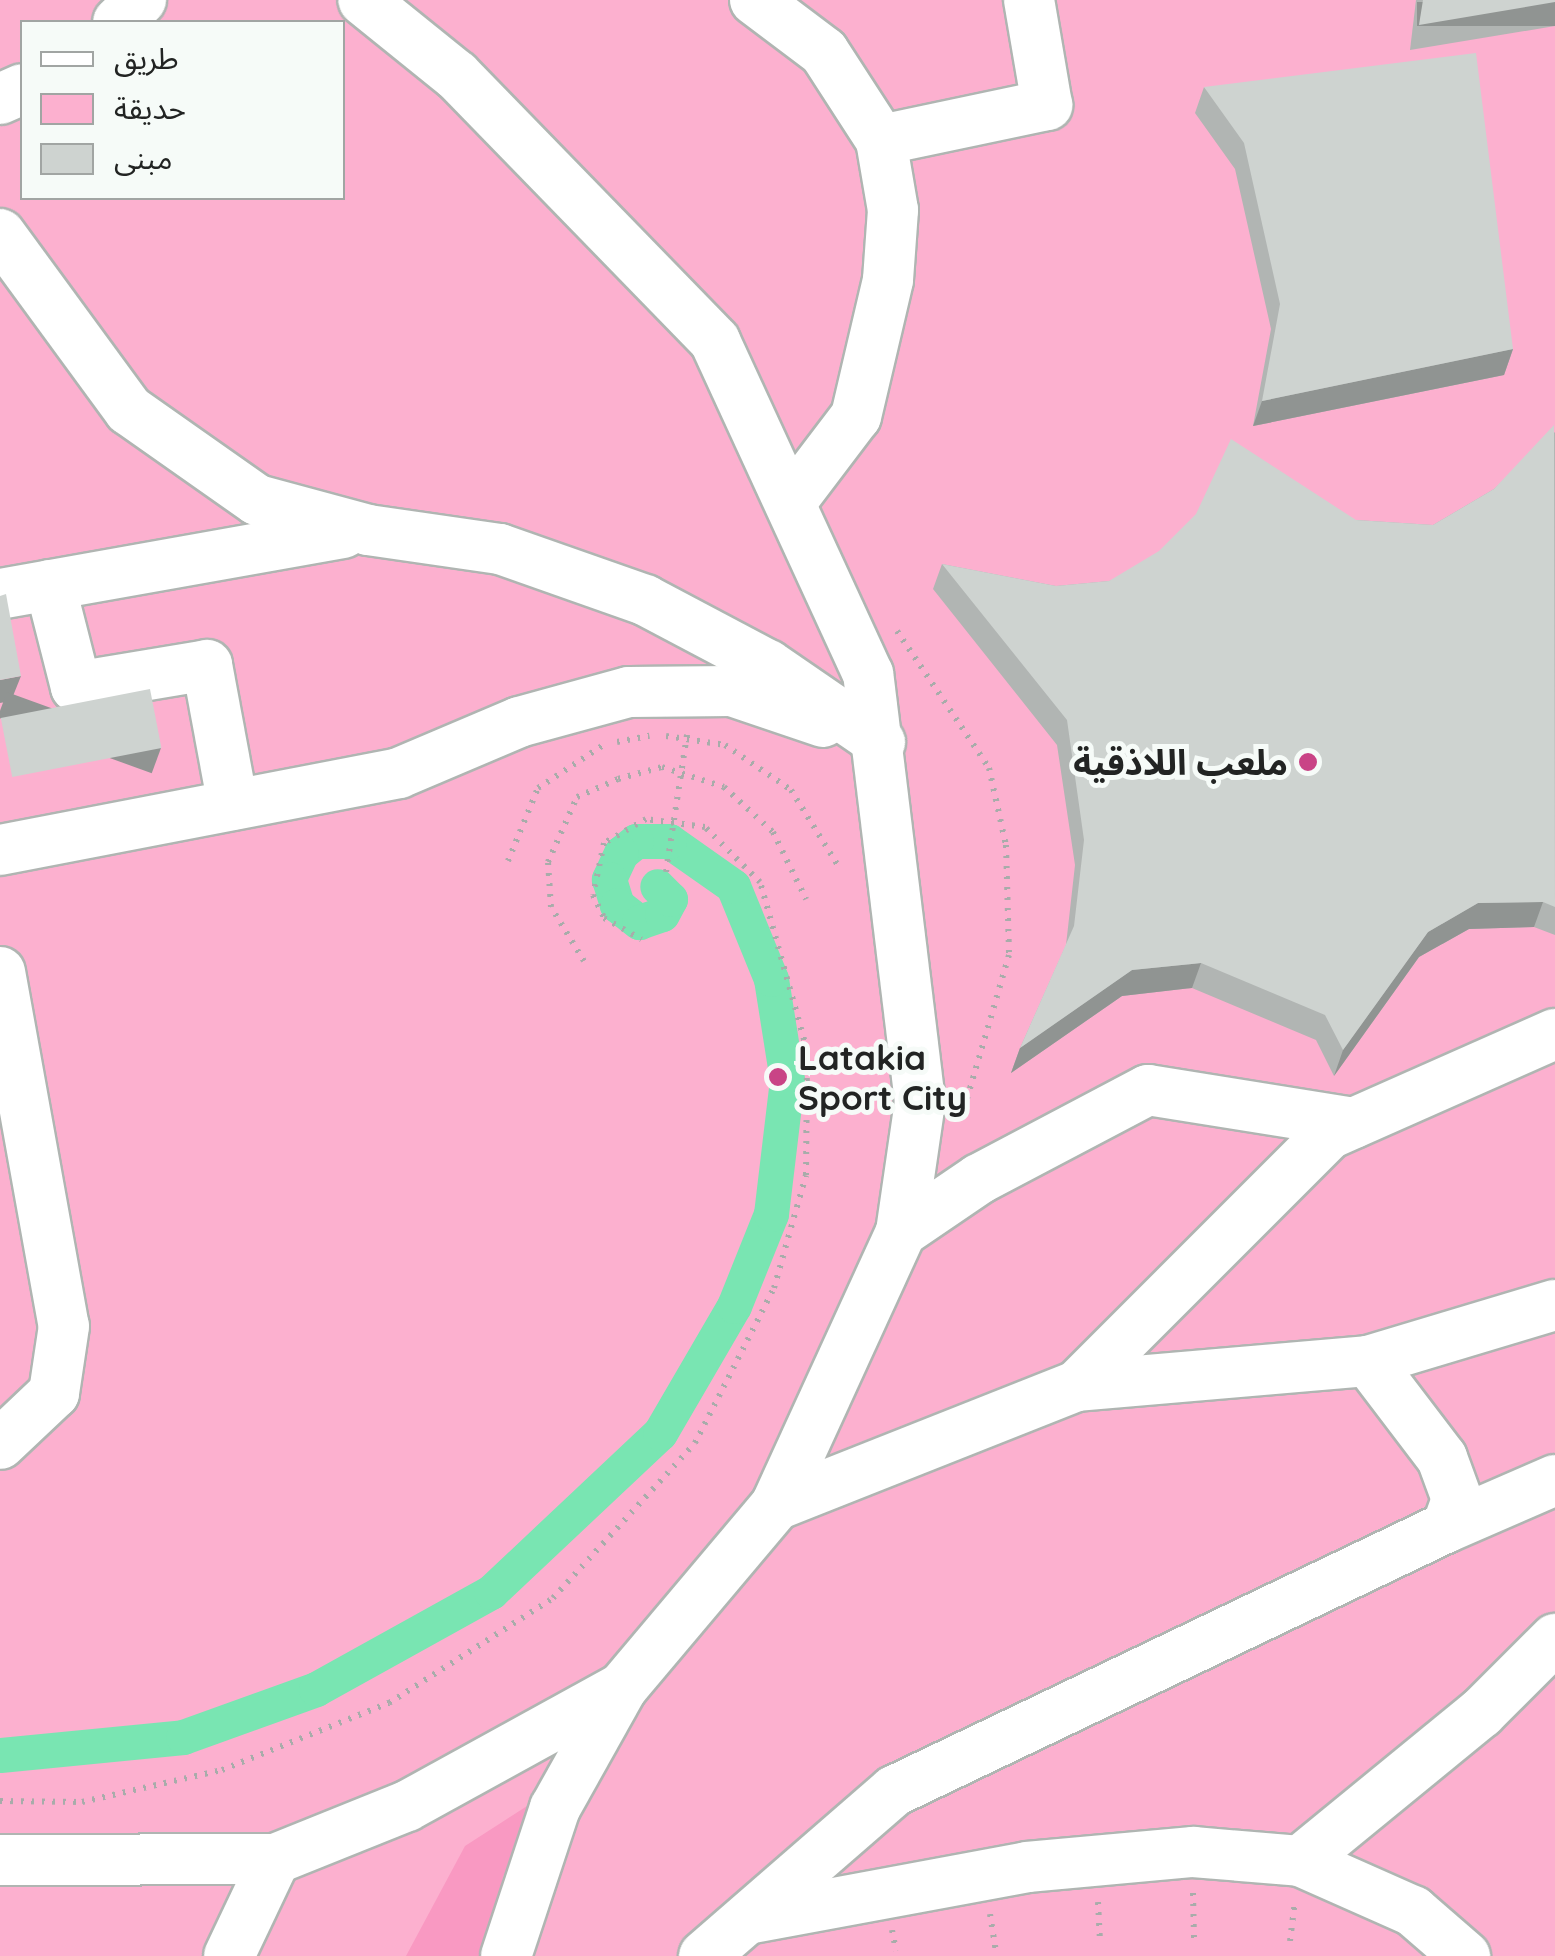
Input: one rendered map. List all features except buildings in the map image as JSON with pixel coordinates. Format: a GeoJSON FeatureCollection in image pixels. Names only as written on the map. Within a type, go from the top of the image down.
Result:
{"type":"FeatureCollection","features":[{"type":"Feature","properties":{"kind":"lane"},"geometry":{"type":"LineString","coordinates":[[120,20],[141,0]]}},
{"type":"Feature","properties":{"kind":"lane"},"geometry":{"type":"LineString","coordinates":[[364,0],[456,75],[715,341],[868,674],[880,742],[920,1102],[902,1232],[776,1506],[622,1688],[555,1808],[506,1956]]}},
{"type":"Feature","properties":{"kind":"lane"},"geometry":{"type":"LineString","coordinates":[[755,0],[824,52],[881,140],[893,210],[888,280],[856,416],[790,503]]}},
{"type":"Feature","properties":{"kind":"lane"},"geometry":{"type":"LineString","coordinates":[[881,140],[1047,105],[1028,0]]}},
{"type":"Feature","properties":{"kind":"lane"},"geometry":{"type":"LineString","coordinates":[[0,234],[129,410],[256,500],[368,530],[500,549],[645,600],[768,664],[880,742]]}},
{"type":"Feature","properties":{"kind":"lane"},"geometry":{"type":"LineString","coordinates":[[0,594],[368,530]]}},
{"type":"Feature","properties":{"kind":"lane"},"geometry":{"type":"LineString","coordinates":[[50,585],[76,687],[207,665],[233,805]]}},
{"type":"Feature","properties":{"kind":"lane"},"geometry":{"type":"LineString","coordinates":[[0,850],[399,773],[519,722],[629,692],[691,715],[732,691],[880,742]]}},
{"type":"Feature","properties":{"kind":"lane"},"geometry":{"type":"LineString","coordinates":[[0,972],[21,1211],[64,1326],[54,1392],[0,1444]]}},
{"type":"Feature","properties":{"kind":"lane"},"geometry":{"type":"LineString","coordinates":[[1077,1386],[1329,1134],[1555,1034]]}},
{"type":"Feature","properties":{"kind":"lane"},"geometry":{"type":"LineString","coordinates":[[902,1232],[978,1179],[1148,1090],[1353,1123]]}},
{"type":"Feature","properties":{"kind":"lane"},"geometry":{"type":"LineString","coordinates":[[776,1506],[1077,1386],[1368,1361],[1555,1305]]}},
{"type":"Feature","properties":{"kind":"lane"},"geometry":{"type":"LineString","coordinates":[[1368,1361],[1442,1458],[1457,1499],[1447,1526]]}},
{"type":"Feature","properties":{"kind":"lane"},"geometry":{"type":"LineString","coordinates":[[704,1956],[894,1791],[1447,1526],[1555,1480]]}},
{"type":"Feature","properties":{"kind":"lane"},"geometry":{"type":"LineString","coordinates":[[1300,1861],[1481,1713],[1555,1640]]}},
{"type":"Feature","properties":{"kind":"lane"},"geometry":{"type":"LineString","coordinates":[[0,1860],[276,1859],[407,1806],[622,1688]]}},
{"type":"Feature","properties":{"kind":"lane"},"geometry":{"type":"LineString","coordinates":[[746,1920],[1028,1866],[1192,1852],[1300,1861],[1412,1910],[1465,1956]]}},
{"type":"Feature","properties":{"kind":"lane"},"geometry":{"type":"LineString","coordinates":[[229,1956],[276,1859]]}},
{"type":"Feature","properties":{"kind":"path"},"geometry":{"type":"LineString","coordinates":[[885,617],[933,674],[989,768],[1006,845],[1009,955],[957,1132]]}},
{"type":"Feature","properties":{"kind":"path"},"geometry":{"type":"LineString","coordinates":[[666,872],[691,715]]}},
{"type":"Feature","properties":{"kind":"path"},"geometry":{"type":"LineString","coordinates":[[508,861],[538,788],[603,744],[691,715]]}},
{"type":"Feature","properties":{"kind":"path"},"geometry":{"type":"LineString","coordinates":[[691,715],[725,745],[791,790],[839,867]]}},
{"type":"Feature","properties":{"kind":"path"},"geometry":{"type":"LineString","coordinates":[[584,961],[551,907],[548,862],[577,797],[662,768],[724,787],[773,832],[806,899]]}},
{"type":"Feature","properties":{"kind":"path"},"geometry":{"type":"LineString","coordinates":[[0,1801],[82,1802],[222,1770],[389,1703],[553,1598],[695,1443],[784,1250],[806,1176],[807,1050],[760,882],[732,848],[673,820],[625,823],[592,873],[604,918],[640,939]]}},
{"type":"Feature","properties":{"kind":"green space","name":"Latakia Sport City"},"geometry":{"type":"Polygon","coordinates":[[[0,0],[1555,0],[1555,1956],[0,1956],[0,0]]]}},
{"type":"Feature","properties":{"kind":"shaded area"},"geometry":{"type":"Polygon","coordinates":[[[538,1799],[503,1877],[484,1956],[406,1956],[465,1846],[538,1799]]]}},
{"type":"Feature","properties":{"kind":"waterway"},"geometry":{"type":"LineString","coordinates":[[0,1755],[183,1737],[316,1689],[491,1592],[660,1433],[734,1306],[771,1214],[787,1080],[771,979],[733,886],[669,841],[636,841],[621,853],[609,879],[617,905],[639,922],[662,914],[670,899],[657,886]]}},
{"type":"Feature","properties":{"kind":"place","name":"ملعب اللاذقية"},"geometry":{"type":"Point","coordinates":[1308,762]}},
{"type":"Feature","properties":{"kind":"place","name":"Latakia Sport City"},"geometry":{"type":"Point","coordinates":[778,1077]}}]}
